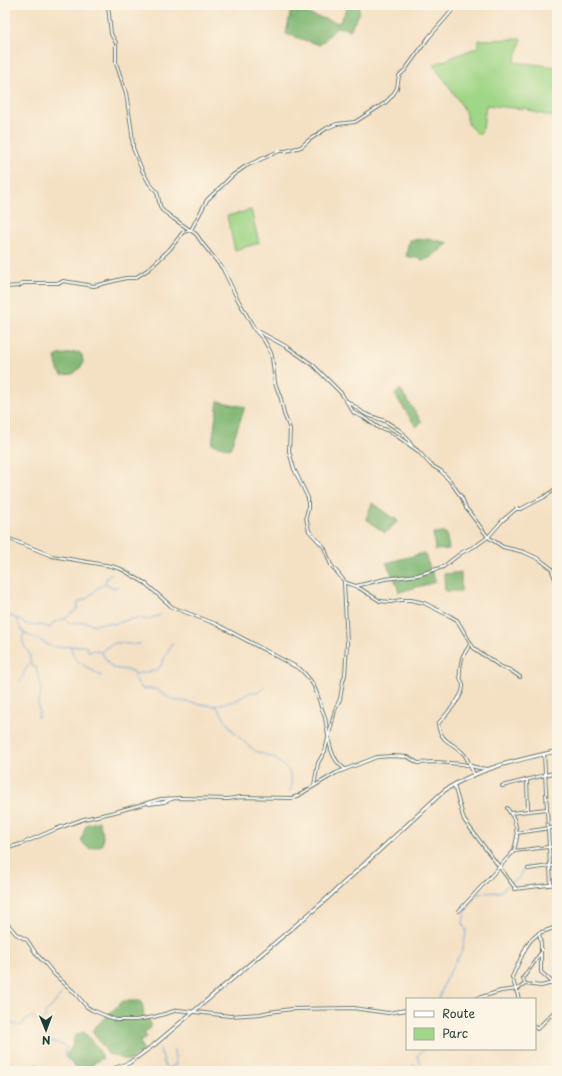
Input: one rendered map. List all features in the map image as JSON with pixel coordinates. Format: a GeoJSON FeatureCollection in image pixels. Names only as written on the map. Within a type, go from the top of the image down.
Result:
{"type":"FeatureCollection","features":[{"type":"Feature","properties":{"kind":"street"},"geometry":{"type":"LineString","coordinates":[[108,5],[110,34],[116,43],[117,67],[126,93],[133,148],[149,183],[157,192],[162,210],[196,234],[227,274],[237,298],[255,330],[264,340],[272,358],[275,383],[290,429],[289,452],[294,469],[308,498],[306,517],[308,529],[324,547],[331,565],[346,583],[356,586],[380,601],[390,602],[411,600],[434,608],[457,620],[470,642],[478,652],[520,677]]}},
{"type":"Feature","properties":{"kind":"street"},"geometry":{"type":"LineString","coordinates":[[5,287],[19,286],[23,283],[63,281],[94,286],[126,278],[133,279],[149,269],[170,249],[183,232],[191,230],[207,200],[233,175],[246,166],[279,151],[286,151],[301,147],[327,128],[337,124],[355,122],[385,103],[397,88],[399,76],[429,37],[457,5]]}},
{"type":"Feature","properties":{"kind":"street"},"geometry":{"type":"LineString","coordinates":[[255,330],[288,347],[313,365],[337,388],[354,413],[363,417],[379,428],[392,433],[413,447]]}},
{"type":"Feature","properties":{"kind":"street"},"geometry":{"type":"LineString","coordinates":[[346,400],[365,414],[385,421],[404,434],[413,447],[431,465],[441,471],[450,481],[462,498],[466,508],[488,537],[503,547],[524,552],[544,562],[551,568],[557,584]]}},
{"type":"Feature","properties":{"kind":"street"},"geometry":{"type":"LineString","coordinates":[[356,586],[384,579],[418,575],[443,567],[461,553],[477,545],[488,537],[501,522],[516,509],[521,509],[544,497],[557,488]]}},
{"type":"Feature","properties":{"kind":"street"},"geometry":{"type":"LineString","coordinates":[[5,537],[52,556],[121,569],[146,583],[172,607],[216,624],[300,669],[310,678],[316,689],[325,717],[329,743],[335,758],[340,765],[346,769]]}},
{"type":"Feature","properties":{"kind":"street"},"geometry":{"type":"LineString","coordinates":[[314,786],[318,763],[325,751],[334,710],[340,699],[345,675],[347,644],[344,580]]}},
{"type":"Feature","properties":{"kind":"street"},"geometry":{"type":"LineString","coordinates":[[470,642],[469,648],[463,653],[460,668],[459,675],[463,684],[463,689],[456,703],[438,724],[444,739],[460,750],[466,757],[474,774]]}},
{"type":"Feature","properties":{"kind":"street"},"geometry":{"type":"LineString","coordinates":[[107,1071],[129,1063],[137,1058],[194,1012],[322,903],[443,792],[474,774],[487,769],[557,751]]}},
{"type":"Feature","properties":{"kind":"street"},"geometry":{"type":"LineString","coordinates":[[544,754],[551,884]]}},
{"type":"Feature","properties":{"kind":"street"},"geometry":{"type":"LineString","coordinates":[[5,849],[84,819],[160,800],[177,798],[228,799],[241,797],[292,798],[298,796],[336,773],[377,757],[392,756],[408,758],[418,763],[435,762],[462,764],[487,769]]}},
{"type":"Feature","properties":{"kind":"street"},"geometry":{"type":"LineString","coordinates":[[502,786],[557,772]]}},
{"type":"Feature","properties":{"kind":"street"},"geometry":{"type":"LineString","coordinates":[[527,780],[528,811]]}},
{"type":"Feature","properties":{"kind":"street"},"geometry":{"type":"LineString","coordinates":[[454,785],[464,820],[515,889],[557,884]]}},
{"type":"Feature","properties":{"kind":"street"},"geometry":{"type":"LineString","coordinates":[[459,911],[514,851],[517,832],[511,813],[507,808]]}},
{"type":"Feature","properties":{"kind":"street"},"geometry":{"type":"LineString","coordinates":[[511,813],[547,809]]}},
{"type":"Feature","properties":{"kind":"street"},"geometry":{"type":"LineString","coordinates":[[517,832],[557,827]]}},
{"type":"Feature","properties":{"kind":"street"},"geometry":{"type":"LineString","coordinates":[[514,851],[557,846]]}},
{"type":"Feature","properties":{"kind":"street"},"geometry":{"type":"LineString","coordinates":[[528,869],[557,865]]}},
{"type":"Feature","properties":{"kind":"street"},"geometry":{"type":"LineString","coordinates":[[5,921],[16,934],[27,940],[37,955],[84,1004],[92,1010],[119,1020],[136,1020],[154,1017],[178,1010],[230,1016],[260,1014],[265,1012],[292,1009],[353,1008],[388,1013],[406,1010]]}},
{"type":"Feature","properties":{"kind":"street"},"geometry":{"type":"LineString","coordinates":[[519,998],[512,975],[518,966],[526,947],[539,933],[557,927]]}},
{"type":"Feature","properties":{"kind":"street"},"geometry":{"type":"LineString","coordinates":[[539,933],[542,944],[541,972],[552,982]]}},
{"type":"Feature","properties":{"kind":"street"},"geometry":{"type":"LineString","coordinates":[[525,984],[523,978],[541,953]]}},
{"type":"Feature","properties":{"kind":"street"},"geometry":{"type":"LineString","coordinates":[[525,984],[541,986],[552,982],[557,982]]}},
{"type":"Feature","properties":{"kind":"street"},"geometry":{"type":"LineString","coordinates":[[477,998],[501,991],[516,990],[525,984]]}},
{"type":"Feature","properties":{"kind":"street"},"geometry":{"type":"LineString","coordinates":[[536,1028],[537,1029],[557,1009]]}},
{"type":"Feature","properties":{"kind":"street"},"geometry":{"type":"LineString","coordinates":[[35,1068],[39,1071]]}},
{"type":"Feature","properties":{"kind":"green space"},"geometry":{"type":"Polygon","coordinates":[[[349,5],[359,5],[359,14],[350,30],[337,27],[320,45],[286,34],[291,9],[339,23],[349,5]]]}},
{"type":"Feature","properties":{"kind":"green space"},"geometry":{"type":"Polygon","coordinates":[[[522,39],[514,62],[557,67],[557,118],[524,108],[486,105],[483,129],[479,135],[469,126],[464,109],[433,65],[478,47],[478,40],[522,39]]]}},
{"type":"Feature","properties":{"kind":"green space"},"geometry":{"type":"Polygon","coordinates":[[[251,210],[259,243],[235,250],[227,216],[251,210]]]}},
{"type":"Feature","properties":{"kind":"green space"},"geometry":{"type":"Polygon","coordinates":[[[430,239],[449,243],[430,258],[424,260],[406,256],[409,240],[430,239]]]}},
{"type":"Feature","properties":{"kind":"green space"},"geometry":{"type":"Polygon","coordinates":[[[79,352],[82,355],[82,366],[73,374],[62,375],[58,370],[55,357],[79,352]]]}},
{"type":"Feature","properties":{"kind":"green space"},"geometry":{"type":"Polygon","coordinates":[[[400,389],[422,422],[416,427],[395,395],[400,389]]]}},
{"type":"Feature","properties":{"kind":"green space"},"geometry":{"type":"Polygon","coordinates":[[[218,401],[245,407],[230,449],[212,444],[218,401]]]}},
{"type":"Feature","properties":{"kind":"green space"},"geometry":{"type":"Polygon","coordinates":[[[372,503],[398,521],[385,533],[366,519],[372,503]]]}},
{"type":"Feature","properties":{"kind":"green space"},"geometry":{"type":"Polygon","coordinates":[[[433,533],[446,533],[449,549],[435,550],[433,533]]]}},
{"type":"Feature","properties":{"kind":"green space"},"geometry":{"type":"Polygon","coordinates":[[[424,553],[436,582],[399,592],[386,563],[424,553]]]}},
{"type":"Feature","properties":{"kind":"green space"},"geometry":{"type":"Polygon","coordinates":[[[461,572],[461,591],[445,591],[444,574],[461,572]]]}},
{"type":"Feature","properties":{"kind":"green space"},"geometry":{"type":"Polygon","coordinates":[[[99,821],[103,836],[102,845],[89,849],[81,841],[86,825],[99,821]]]}},
{"type":"Feature","properties":{"kind":"green space"},"geometry":{"type":"Polygon","coordinates":[[[123,1001],[142,1001],[144,1018],[148,1018],[151,1028],[144,1032],[147,1038],[140,1041],[143,1051],[129,1061],[108,1054],[92,1030],[123,1001]]]}},
{"type":"Feature","properties":{"kind":"green space"},"geometry":{"type":"Polygon","coordinates":[[[84,1032],[99,1050],[103,1058],[95,1062],[93,1065],[77,1068],[66,1058],[65,1055],[72,1047],[76,1035],[84,1032]]]}},
{"type":"Feature","properties":{"kind":"waterway"},"geometry":{"type":"LineString","coordinates":[[66,618],[76,610],[78,607],[78,602],[87,598],[97,588],[105,584],[107,577],[111,574]]}},
{"type":"Feature","properties":{"kind":"waterway"},"geometry":{"type":"LineString","coordinates":[[105,584],[114,588],[119,586]]}},
{"type":"Feature","properties":{"kind":"waterway"},"geometry":{"type":"LineString","coordinates":[[5,614],[16,618],[24,633],[53,647],[83,646],[87,647],[88,651],[90,652],[94,650],[101,652],[112,668],[133,671],[135,674],[133,675],[142,689],[155,689],[173,700],[217,707],[233,731],[244,742],[255,751],[274,758],[289,771],[292,786],[289,792]]}},
{"type":"Feature","properties":{"kind":"waterway"},"geometry":{"type":"LineString","coordinates":[[17,618],[25,624],[41,625],[50,628],[53,623],[65,618],[71,623],[86,622],[94,625],[104,623],[115,624],[130,619],[141,618],[146,620],[160,615]]}},
{"type":"Feature","properties":{"kind":"waterway"},"geometry":{"type":"LineString","coordinates":[[24,633],[23,642],[30,655],[32,666],[36,667],[41,689],[38,700],[38,717]]}},
{"type":"Feature","properties":{"kind":"waterway"},"geometry":{"type":"LineString","coordinates":[[102,651],[117,643],[134,645],[140,644]]}},
{"type":"Feature","properties":{"kind":"waterway"},"geometry":{"type":"LineString","coordinates":[[135,674],[155,671],[160,667],[172,643]]}},
{"type":"Feature","properties":{"kind":"waterway"},"geometry":{"type":"LineString","coordinates":[[71,647],[75,659],[101,676]]}},
{"type":"Feature","properties":{"kind":"waterway"},"geometry":{"type":"LineString","coordinates":[[20,682],[25,670],[30,664]]}},
{"type":"Feature","properties":{"kind":"waterway"},"geometry":{"type":"LineString","coordinates":[[215,705],[235,701],[251,692],[258,692],[265,687]]}},
{"type":"Feature","properties":{"kind":"waterway"},"geometry":{"type":"LineString","coordinates":[[439,998],[445,980],[462,951],[466,934],[466,929],[463,924],[464,916],[476,895],[482,893],[500,892],[511,882],[518,879],[523,869],[528,866]]}},
{"type":"Feature","properties":{"kind":"waterway"},"geometry":{"type":"LineString","coordinates":[[41,1022],[45,1018],[45,1013],[61,995]]}},
{"type":"Feature","properties":{"kind":"waterway"},"geometry":{"type":"LineString","coordinates":[[5,1018],[14,1024],[21,1025],[24,1024],[25,1020],[35,1017],[42,1024],[50,1041],[64,1045],[67,1048],[65,1051],[66,1058],[79,1071]]}},
{"type":"Feature","properties":{"kind":"waterway"},"geometry":{"type":"LineString","coordinates":[[160,1049],[166,1069]]}},
{"type":"Feature","properties":{"kind":"waterway"},"geometry":{"type":"LineString","coordinates":[[164,1071],[169,1067],[171,1068],[172,1066],[176,1065],[174,1050]]}},
{"type":"Feature","properties":{"kind":"waterway"},"geometry":{"type":"LineString","coordinates":[[422,1070],[424,1071],[417,1055],[423,1050]]}},
{"type":"Feature","properties":{"kind":"waterway"},"geometry":{"type":"LineString","coordinates":[[401,1071],[410,1068],[413,1065],[421,1068],[422,1070]]}}]}
